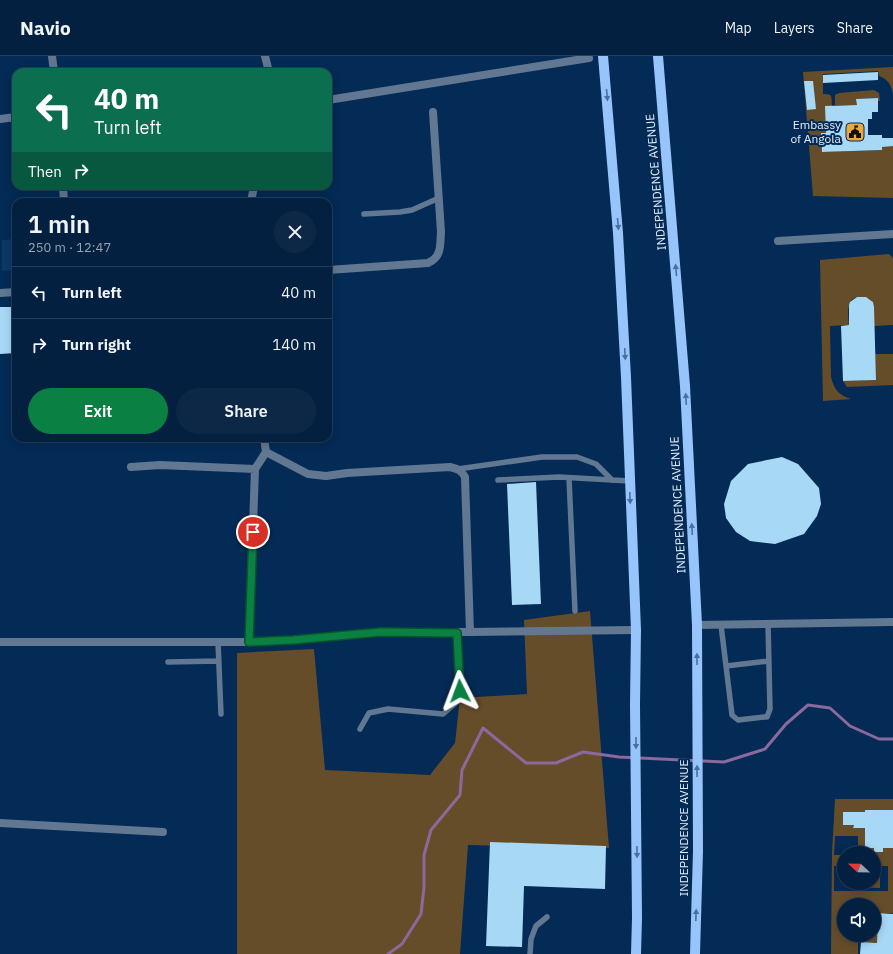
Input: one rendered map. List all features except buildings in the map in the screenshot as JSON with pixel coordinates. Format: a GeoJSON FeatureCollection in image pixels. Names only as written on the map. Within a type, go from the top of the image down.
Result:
{"type":"FeatureCollection","features":[{"type":"Feature","properties":{"kind":"main road"},"geometry":{"type":"LineString","coordinates":[[603,56],[618,233],[626,377],[636,630],[636,954]]}},
{"type":"Feature","properties":{"kind":"main road","name":"INDEPENDENCE AVENUE"},"geometry":{"type":"LineString","coordinates":[[658,56],[686,386],[697,625],[698,851],[695,954]]}},
{"type":"Feature","properties":{"kind":"street"},"geometry":{"type":"LineString","coordinates":[[52,56],[54,68]]}},
{"type":"Feature","properties":{"kind":"street"},"geometry":{"type":"LineString","coordinates":[[265,56],[268,68]]}},
{"type":"Feature","properties":{"kind":"street"},"geometry":{"type":"LineString","coordinates":[[332,99],[589,58]]}},
{"type":"Feature","properties":{"kind":"street"},"geometry":{"type":"LineString","coordinates":[[332,270],[428,263],[434,261],[438,256],[441,232],[433,112]]}},
{"type":"Feature","properties":{"kind":"street"},"geometry":{"type":"LineString","coordinates":[[0,119],[12,118]]}},
{"type":"Feature","properties":{"kind":"street"},"geometry":{"type":"LineString","coordinates":[[778,241],[893,234]]}},
{"type":"Feature","properties":{"kind":"street"},"geometry":{"type":"LineString","coordinates":[[0,293],[12,292]]}},
{"type":"Feature","properties":{"kind":"street"},"geometry":{"type":"LineString","coordinates":[[249,642],[255,470],[266,452],[265,442]]}},
{"type":"Feature","properties":{"kind":"street"},"geometry":{"type":"LineString","coordinates":[[266,452],[308,474],[326,476],[346,473],[450,467],[463,472],[465,477],[470,632]]}},
{"type":"Feature","properties":{"kind":"street"},"geometry":{"type":"LineString","coordinates":[[131,467],[160,465],[255,470]]}},
{"type":"Feature","properties":{"kind":"street"},"geometry":{"type":"LineString","coordinates":[[697,625],[893,622]]}},
{"type":"Feature","properties":{"kind":"street"},"geometry":{"type":"LineString","coordinates":[[0,642],[249,642],[293,640],[381,632],[457,633],[636,630]]}},
{"type":"Feature","properties":{"kind":"street"},"geometry":{"type":"LineString","coordinates":[[0,823],[163,832]]}},
{"type":"Feature","properties":{"kind":"lane"},"geometry":{"type":"LineString","coordinates":[[364,214],[412,210],[439,198]]}},
{"type":"Feature","properties":{"kind":"lane"},"geometry":{"type":"LineString","coordinates":[[458,469],[542,457],[576,457],[596,464],[612,480]]}},
{"type":"Feature","properties":{"kind":"lane"},"geometry":{"type":"LineString","coordinates":[[498,480],[559,477],[630,481]]}},
{"type":"Feature","properties":{"kind":"lane"},"geometry":{"type":"LineString","coordinates":[[569,478],[575,611]]}},
{"type":"Feature","properties":{"kind":"lane"},"geometry":{"type":"LineString","coordinates":[[721,625],[732,715],[738,720],[768,717],[770,709],[768,624]]}},
{"type":"Feature","properties":{"kind":"lane"},"geometry":{"type":"LineString","coordinates":[[360,729],[369,713],[388,709],[443,714],[458,702],[460,691],[457,633]]}},
{"type":"Feature","properties":{"kind":"lane"},"geometry":{"type":"LineString","coordinates":[[218,642],[221,714]]}},
{"type":"Feature","properties":{"kind":"lane"},"geometry":{"type":"LineString","coordinates":[[168,662],[219,661]]}},
{"type":"Feature","properties":{"kind":"lane"},"geometry":{"type":"LineString","coordinates":[[726,666],[769,661]]}},
{"type":"Feature","properties":{"kind":"lane"},"geometry":{"type":"LineString","coordinates":[[530,954],[531,939],[536,926],[547,917]]}},
{"type":"Feature","properties":{"kind":"shaded area"},"geometry":{"type":"Polygon","coordinates":[[[893,67],[893,95],[889,83],[879,76],[878,71],[823,74],[823,94],[830,95],[832,98],[832,106],[825,106],[831,133],[821,134],[822,152],[882,150],[882,139],[893,146],[893,198],[813,196],[803,72],[893,67]]]}},
{"type":"Feature","properties":{"kind":"shaded area"},"geometry":{"type":"Polygon","coordinates":[[[874,90],[879,93],[880,101],[878,101],[878,98],[857,99],[857,105],[835,105],[835,95],[839,93],[874,90]]]}},
{"type":"Feature","properties":{"kind":"shaded area"},"geometry":{"type":"Polygon","coordinates":[[[12,239],[12,270],[2,271],[2,240],[12,239]]]}},
{"type":"Feature","properties":{"kind":"shaded area"},"geometry":{"type":"Polygon","coordinates":[[[889,254],[893,258],[893,325],[874,326],[873,302],[863,297],[852,300],[849,307],[849,325],[830,326],[832,382],[835,389],[843,396],[851,399],[823,401],[820,260],[889,254]]]}},
{"type":"Feature","properties":{"kind":"shaded area"},"geometry":{"type":"Polygon","coordinates":[[[875,354],[893,354],[893,385],[847,387],[843,381],[876,380],[875,354]]]}},
{"type":"Feature","properties":{"kind":"shaded area"},"geometry":{"type":"Polygon","coordinates":[[[590,611],[609,848],[468,845],[460,954],[237,954],[237,653],[314,649],[325,770],[430,775],[455,743],[460,698],[527,694],[524,620],[590,611]]]}},
{"type":"Feature","properties":{"kind":"shaded area"},"geometry":{"type":"Polygon","coordinates":[[[835,799],[893,799],[893,810],[843,812],[843,825],[854,825],[853,827],[893,828],[868,846],[858,846],[858,836],[835,836],[834,855],[837,855],[837,866],[834,866],[834,891],[888,891],[888,866],[881,866],[881,852],[883,852],[883,848],[893,848],[893,913],[881,913],[881,898],[837,898],[837,942],[858,942],[858,954],[831,954],[832,853],[835,799]]]}},
{"type":"Feature","properties":{"kind":"waterway"},"geometry":{"type":"LineString","coordinates":[[388,954],[402,944],[421,914],[424,887],[424,855],[431,830],[460,795],[462,770],[483,728],[526,763],[556,763],[583,752],[619,757],[724,762],[765,749],[786,724],[808,705],[830,708],[850,726],[879,739],[893,739]]}},
{"type":"Feature","properties":{"kind":"place","name":"Embassy of Angola"},"geometry":{"type":"Point","coordinates":[855,132]}},
{"type":"Feature","properties":{"kind":"route"},"geometry":{"type":"LineString","coordinates":[[253,532],[249,642],[293,640],[381,632],[457,633],[460,691]]}}]}
